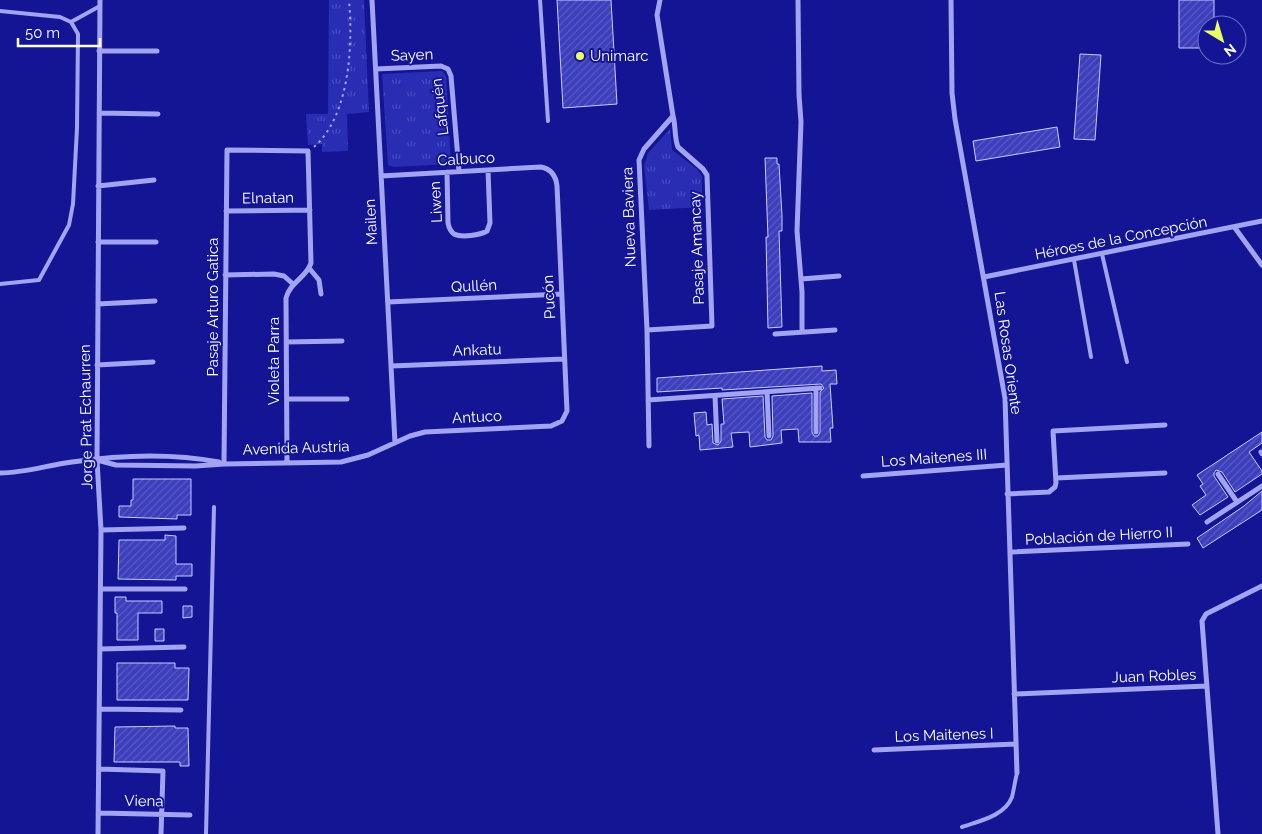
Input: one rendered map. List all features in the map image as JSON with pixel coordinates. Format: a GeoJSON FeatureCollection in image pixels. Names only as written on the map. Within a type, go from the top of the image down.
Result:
{"type":"FeatureCollection","features":[{"type":"Feature","properties":{"kind":"street","name":"Mailen"},"geometry":{"type":"LineString","coordinates":[[372,0],[395,443]]}},
{"type":"Feature","properties":{"kind":"street"},"geometry":{"type":"LineString","coordinates":[[660,0],[657,14],[673,116]]}},
{"type":"Feature","properties":{"kind":"street"},"geometry":{"type":"LineString","coordinates":[[798,0],[801,122],[796,231],[801,280],[802,332]]}},
{"type":"Feature","properties":{"kind":"street","name":"Las Rosas Oriente"},"geometry":{"type":"LineString","coordinates":[[951,0],[952,93],[955,119],[1005,398],[1017,773]]}},
{"type":"Feature","properties":{"kind":"street","name":"Jorge Prat Echaurren"},"geometry":{"type":"LineString","coordinates":[[98,834],[102,530],[96,460],[100,3]]}},
{"type":"Feature","properties":{"kind":"street"},"geometry":{"type":"LineString","coordinates":[[99,51],[157,51]]}},
{"type":"Feature","properties":{"kind":"street","name":"Sayen"},"geometry":{"type":"LineString","coordinates":[[376,69],[441,66],[448,69]]}},
{"type":"Feature","properties":{"kind":"street","name":"Lafquén"},"geometry":{"type":"LineString","coordinates":[[448,69],[451,76],[459,172]]}},
{"type":"Feature","properties":{"kind":"street"},"geometry":{"type":"LineString","coordinates":[[99,114],[158,114]]}},
{"type":"Feature","properties":{"kind":"street","name":"Nueva Baviera"},"geometry":{"type":"LineString","coordinates":[[649,446],[647,330],[639,160],[644,149],[673,116]]}},
{"type":"Feature","properties":{"kind":"street","name":"Pasaje Amancay"},"geometry":{"type":"LineString","coordinates":[[647,330],[712,326],[707,176],[703,169],[678,147],[673,116]]}},
{"type":"Feature","properties":{"kind":"street","name":"Pasaje Arturo Gatica"},"geometry":{"type":"LineString","coordinates":[[224,464],[227,150],[308,151]]}},
{"type":"Feature","properties":{"kind":"street"},"geometry":{"type":"LineString","coordinates":[[225,275],[274,274],[284,276],[293,284],[310,268],[312,256],[308,151]]}},
{"type":"Feature","properties":{"kind":"street","name":"Calbuco"},"geometry":{"type":"LineString","coordinates":[[382,176],[541,167],[552,172]]}},
{"type":"Feature","properties":{"kind":"street","name":"Liwen"},"geometry":{"type":"LineString","coordinates":[[447,172],[448,223],[450,229],[454,234],[460,235],[481,234],[488,228],[490,223],[488,170]]}},
{"type":"Feature","properties":{"kind":"street","name":"Pucón"},"geometry":{"type":"LineString","coordinates":[[552,172],[557,186],[567,410],[562,421]]}},
{"type":"Feature","properties":{"kind":"street"},"geometry":{"type":"LineString","coordinates":[[98,186],[154,180]]}},
{"type":"Feature","properties":{"kind":"street","name":"Elnatan"},"geometry":{"type":"LineString","coordinates":[[226,211],[310,210]]}},
{"type":"Feature","properties":{"kind":"street","name":"Héroes de la Concepción"},"geometry":{"type":"LineString","coordinates":[[984,277],[1236,228],[1262,221]]}},
{"type":"Feature","properties":{"kind":"street"},"geometry":{"type":"LineString","coordinates":[[1236,228],[1262,265]]}},
{"type":"Feature","properties":{"kind":"street"},"geometry":{"type":"LineString","coordinates":[[98,242],[156,242]]}},
{"type":"Feature","properties":{"kind":"street"},"geometry":{"type":"LineString","coordinates":[[310,268],[319,280],[320,294]]}},
{"type":"Feature","properties":{"kind":"street"},"geometry":{"type":"LineString","coordinates":[[801,280],[839,276]]}},
{"type":"Feature","properties":{"kind":"street","name":"Violeta Parra"},"geometry":{"type":"LineString","coordinates":[[287,463],[286,298],[293,284]]}},
{"type":"Feature","properties":{"kind":"street","name":"Qullén"},"geometry":{"type":"LineString","coordinates":[[388,302],[562,294]]}},
{"type":"Feature","properties":{"kind":"street"},"geometry":{"type":"LineString","coordinates":[[98,304],[155,301]]}},
{"type":"Feature","properties":{"kind":"street"},"geometry":{"type":"LineString","coordinates":[[775,334],[835,330]]}},
{"type":"Feature","properties":{"kind":"street"},"geometry":{"type":"LineString","coordinates":[[286,342],[342,341]]}},
{"type":"Feature","properties":{"kind":"street","name":"Ankatu"},"geometry":{"type":"LineString","coordinates":[[391,366],[564,359]]}},
{"type":"Feature","properties":{"kind":"street"},"geometry":{"type":"LineString","coordinates":[[97,365],[153,362]]}},
{"type":"Feature","properties":{"kind":"street"},"geometry":{"type":"LineString","coordinates":[[648,400],[818,388],[816,432]]}},
{"type":"Feature","properties":{"kind":"street"},"geometry":{"type":"LineString","coordinates":[[767,392],[769,436]]}},
{"type":"Feature","properties":{"kind":"street"},"geometry":{"type":"LineString","coordinates":[[715,396],[718,442]]}},
{"type":"Feature","properties":{"kind":"street"},"geometry":{"type":"LineString","coordinates":[[287,399],[347,399]]}},
{"type":"Feature","properties":{"kind":"street","name":"Antuco"},"geometry":{"type":"LineString","coordinates":[[395,443],[425,432],[551,426],[562,421]]}},
{"type":"Feature","properties":{"kind":"street"},"geometry":{"type":"LineString","coordinates":[[1007,494],[1048,492],[1055,487],[1053,431],[1165,425]]}},
{"type":"Feature","properties":{"kind":"street","name":"Avenida Austria"},"geometry":{"type":"LineString","coordinates":[[96,460],[116,465],[196,466],[341,462],[368,455],[395,443]]}},
{"type":"Feature","properties":{"kind":"street","name":"Avenida Austria"},"geometry":{"type":"LineString","coordinates":[[0,473],[17,473],[41,467],[116,456],[196,458],[224,464]]}},
{"type":"Feature","properties":{"kind":"street","name":"Los Maitenes III"},"geometry":{"type":"LineString","coordinates":[[863,476],[1007,465]]}},
{"type":"Feature","properties":{"kind":"street"},"geometry":{"type":"LineString","coordinates":[[1056,478],[1165,472]]}},
{"type":"Feature","properties":{"kind":"street"},"geometry":{"type":"LineString","coordinates":[[1218,474],[1237,502]]}},
{"type":"Feature","properties":{"kind":"street"},"geometry":{"type":"LineString","coordinates":[[1207,522],[1262,486]]}},
{"type":"Feature","properties":{"kind":"street"},"geometry":{"type":"LineString","coordinates":[[102,530],[184,528]]}},
{"type":"Feature","properties":{"kind":"street","name":"Población de Hierro II"},"geometry":{"type":"LineString","coordinates":[[1010,552],[1188,544]]}},
{"type":"Feature","properties":{"kind":"street"},"geometry":{"type":"LineString","coordinates":[[1207,686],[1203,618],[1206,614],[1262,586]]}},
{"type":"Feature","properties":{"kind":"street"},"geometry":{"type":"LineString","coordinates":[[101,589],[185,589]]}},
{"type":"Feature","properties":{"kind":"street"},"geometry":{"type":"LineString","coordinates":[[100,649],[184,647]]}},
{"type":"Feature","properties":{"kind":"street","name":"Juan Robles"},"geometry":{"type":"LineString","coordinates":[[1014,694],[1207,686],[1218,834]]}},
{"type":"Feature","properties":{"kind":"street"},"geometry":{"type":"LineString","coordinates":[[100,709],[181,710]]}},
{"type":"Feature","properties":{"kind":"street","name":"Los Maitenes I"},"geometry":{"type":"LineString","coordinates":[[874,750],[1016,744]]}},
{"type":"Feature","properties":{"kind":"street"},"geometry":{"type":"LineString","coordinates":[[99,769],[163,771],[161,834]]}},
{"type":"Feature","properties":{"kind":"street","name":"Viena"},"geometry":{"type":"LineString","coordinates":[[99,813],[190,815]]}},
{"type":"Feature","properties":{"kind":"lane"},"geometry":{"type":"LineString","coordinates":[[540,0],[548,121]]}},
{"type":"Feature","properties":{"kind":"lane"},"geometry":{"type":"LineString","coordinates":[[71,22],[100,3]]}},
{"type":"Feature","properties":{"kind":"lane"},"geometry":{"type":"LineString","coordinates":[[0,11],[60,17],[71,22],[78,34],[73,204],[69,225],[39,280],[0,284]]}},
{"type":"Feature","properties":{"kind":"lane"},"geometry":{"type":"LineString","coordinates":[[1102,254],[1127,362]]}},
{"type":"Feature","properties":{"kind":"lane"},"geometry":{"type":"LineString","coordinates":[[1074,260],[1091,357]]}},
{"type":"Feature","properties":{"kind":"lane"},"geometry":{"type":"LineString","coordinates":[[206,834],[214,507]]}},
{"type":"Feature","properties":{"kind":"lane"},"geometry":{"type":"LineString","coordinates":[[962,827],[991,817],[1004,808],[1012,798],[1017,773]]}},
{"type":"Feature","properties":{"kind":"path"},"geometry":{"type":"LineString","coordinates":[[308,151],[330,127],[342,102],[349,53],[349,0]]}},
{"type":"Feature","properties":{"kind":"green space"},"geometry":{"type":"Polygon","coordinates":[[[329,0],[364,0],[369,112],[347,114],[348,151],[322,152],[322,144],[308,145],[306,114],[328,114],[329,0]]]}},
{"type":"Feature","properties":{"kind":"green space"},"geometry":{"type":"Polygon","coordinates":[[[442,71],[446,76],[451,164],[394,167],[388,165],[382,74],[442,71]]]}},
{"type":"Feature","properties":{"kind":"green space"},"geometry":{"type":"Polygon","coordinates":[[[670,129],[672,150],[697,169],[702,176],[702,207],[649,210],[644,166],[648,153],[670,129]]]}},
{"type":"Feature","properties":{"kind":"building"},"geometry":{"type":"Polygon","coordinates":[[[557,0],[611,0],[617,104],[563,108],[557,0]]]}},
{"type":"Feature","properties":{"kind":"building"},"geometry":{"type":"Polygon","coordinates":[[[1179,0],[1214,0],[1214,15],[1197,15],[1197,48],[1179,48],[1179,0]]]}},
{"type":"Feature","properties":{"kind":"building"},"geometry":{"type":"Polygon","coordinates":[[[1080,54],[1101,55],[1095,140],[1074,139],[1080,54]]]}},
{"type":"Feature","properties":{"kind":"building"},"geometry":{"type":"Polygon","coordinates":[[[1057,127],[1060,147],[976,161],[973,141],[1057,127]]]}},
{"type":"Feature","properties":{"kind":"building"},"geometry":{"type":"Polygon","coordinates":[[[765,158],[777,158],[777,164],[779,164],[782,216],[782,231],[779,231],[782,327],[768,328],[766,237],[768,237],[765,158]]]}},
{"type":"Feature","properties":{"kind":"building"},"geometry":{"type":"Polygon","coordinates":[[[822,366],[822,371],[836,370],[837,384],[830,384],[833,428],[830,428],[831,442],[799,442],[798,429],[781,430],[782,443],[750,447],[749,432],[731,433],[733,447],[700,450],[699,435],[696,436],[694,413],[706,412],[707,425],[712,424],[713,443],[718,445],[721,441],[721,424],[724,424],[722,399],[763,396],[765,437],[767,440],[771,440],[773,436],[772,396],[812,393],[812,432],[814,436],[818,436],[820,432],[820,392],[824,388],[821,384],[657,392],[657,378],[822,366]]]}},
{"type":"Feature","properties":{"kind":"building"},"geometry":{"type":"Polygon","coordinates":[[[1262,432],[1262,443],[1249,452],[1262,471],[1262,474],[1235,492],[1222,472],[1216,470],[1214,476],[1228,497],[1200,515],[1192,505],[1206,495],[1200,486],[1203,484],[1197,475],[1262,432]]]}},
{"type":"Feature","properties":{"kind":"building"},"geometry":{"type":"Polygon","coordinates":[[[133,479],[191,479],[191,515],[177,515],[177,519],[119,517],[119,506],[131,506],[131,500],[133,500],[133,479]]]}},
{"type":"Feature","properties":{"kind":"building"},"geometry":{"type":"Polygon","coordinates":[[[1262,491],[1262,510],[1203,548],[1197,538],[1244,506],[1262,491]]]}},
{"type":"Feature","properties":{"kind":"building"},"geometry":{"type":"Polygon","coordinates":[[[165,535],[176,536],[176,564],[192,564],[192,576],[176,576],[176,580],[118,579],[119,540],[165,540],[165,535]]]}},
{"type":"Feature","properties":{"kind":"building"},"geometry":{"type":"Polygon","coordinates":[[[115,597],[126,597],[126,601],[162,601],[162,613],[138,613],[138,640],[117,640],[115,597]]]}},
{"type":"Feature","properties":{"kind":"building"},"geometry":{"type":"Polygon","coordinates":[[[183,606],[192,606],[192,617],[183,618],[183,606]]]}},
{"type":"Feature","properties":{"kind":"building"},"geometry":{"type":"Polygon","coordinates":[[[155,629],[164,629],[164,641],[155,641],[155,629]]]}},
{"type":"Feature","properties":{"kind":"building"},"geometry":{"type":"Polygon","coordinates":[[[117,663],[175,663],[175,668],[189,668],[188,700],[117,700],[117,663]]]}},
{"type":"Feature","properties":{"kind":"building"},"geometry":{"type":"Polygon","coordinates":[[[175,726],[175,728],[188,728],[189,766],[180,766],[180,762],[114,762],[115,727],[175,726]]]}},
{"type":"Feature","properties":{"kind":"place","name":"Unimarc"},"geometry":{"type":"Point","coordinates":[580,56]}}]}
